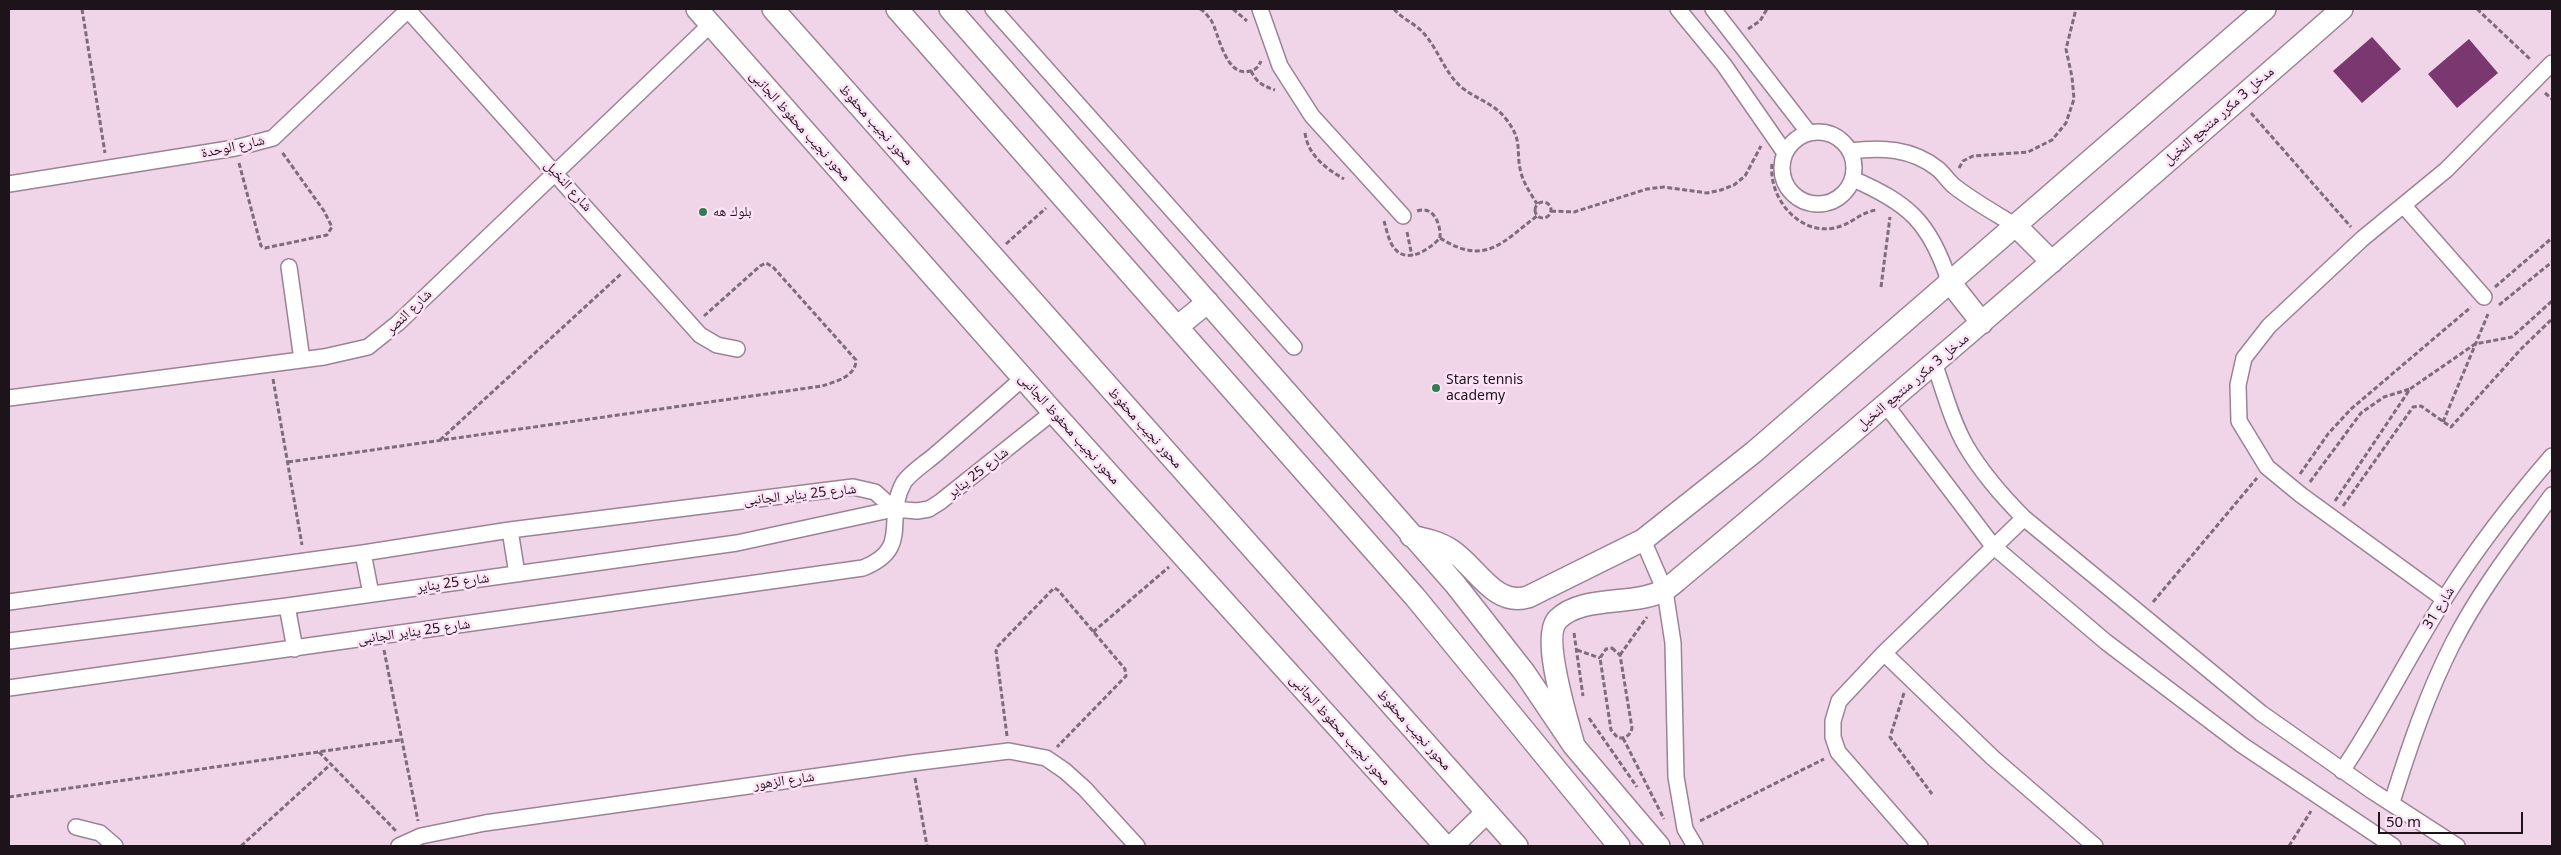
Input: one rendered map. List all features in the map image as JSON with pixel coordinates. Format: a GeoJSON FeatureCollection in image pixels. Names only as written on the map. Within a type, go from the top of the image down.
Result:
{"type":"FeatureCollection","features":[{"type":"Feature","properties":{"kind":"street","name":"شارع الوحدة"},"geometry":{"type":"LineString","coordinates":[[9,184],[235,148],[273,138],[407,9]]}},
{"type":"Feature","properties":{"kind":"street","name":"شارع النخيل"},"geometry":{"type":"LineString","coordinates":[[407,9],[700,335],[717,345],[737,349]]}},
{"type":"Feature","properties":{"kind":"street","name":"محور نجيب محفوظ الجانبى"},"geometry":{"type":"LineString","coordinates":[[696,9],[1053,412],[1445,846]]}},
{"type":"Feature","properties":{"kind":"street","name":"محور نجيب محفوظ"},"geometry":{"type":"LineString","coordinates":[[773,9],[1517,846]]}},
{"type":"Feature","properties":{"kind":"street"},"geometry":{"type":"LineString","coordinates":[[897,9],[1415,597],[1619,846]]}},
{"type":"Feature","properties":{"kind":"street"},"geometry":{"type":"LineString","coordinates":[[950,9],[1208,302],[1490,628],[1574,746],[1659,846]]}},
{"type":"Feature","properties":{"kind":"street"},"geometry":{"type":"LineString","coordinates":[[993,9],[1294,347]]}},
{"type":"Feature","properties":{"kind":"street"},"geometry":{"type":"LineString","coordinates":[[1260,9],[1280,66],[1312,116],[1403,216]]}},
{"type":"Feature","properties":{"kind":"street"},"geometry":{"type":"LineString","coordinates":[[1678,9],[1724,65],[1772,138],[1785,153]]}},
{"type":"Feature","properties":{"kind":"street"},"geometry":{"type":"LineString","coordinates":[[1714,9],[1737,36],[1809,133]]}},
{"type":"Feature","properties":{"kind":"street"},"geometry":{"type":"LineString","coordinates":[[1411,536],[1426,539],[1450,549],[1500,596],[1512,600],[1528,597],[1642,540],[1754,452],[2265,9]]}},
{"type":"Feature","properties":{"kind":"street","name":"مدخل 3 مكرر منتجع النخيل"},"geometry":{"type":"LineString","coordinates":[[1574,746],[1551,655],[1552,627],[1558,619],[1571,611],[1665,591],[1982,323],[2342,9]]}},
{"type":"Feature","properties":{"kind":"street","name":"شارع النصر"},"geometry":{"type":"LineString","coordinates":[[9,398],[302,360],[368,347],[383,337],[710,25]]}},
{"type":"Feature","properties":{"kind":"street"},"geometry":{"type":"LineString","coordinates":[[2444,599],[2296,491],[2267,466],[2239,421],[2238,385],[2244,358],[2269,326],[2362,240],[2453,164],[2548,68]]}},
{"type":"Feature","properties":{"kind":"street"},"geometry":{"type":"LineString","coordinates":[[1820,132],[1832,135],[1842,141],[1850,150],[1854,169],[1853,179],[1847,191],[1837,199],[1824,204],[1812,204],[1799,199],[1789,190],[1783,179],[1782,166],[1785,153],[1799,137],[1809,133],[1820,132]]}},
{"type":"Feature","properties":{"kind":"street"},"geometry":{"type":"LineString","coordinates":[[1850,150],[1892,149],[1909,154],[1939,169],[1952,184],[2016,226],[2052,262]]}},
{"type":"Feature","properties":{"kind":"street"},"geometry":{"type":"LineString","coordinates":[[1853,179],[1880,190],[1914,214],[1942,261],[1949,281],[1982,323]]}},
{"type":"Feature","properties":{"kind":"street"},"geometry":{"type":"LineString","coordinates":[[2404,206],[2484,296]]}},
{"type":"Feature","properties":{"kind":"street"},"geometry":{"type":"LineString","coordinates":[[289,267],[302,360]]}},
{"type":"Feature","properties":{"kind":"street"},"geometry":{"type":"LineString","coordinates":[[1177,327],[1208,302]]}},
{"type":"Feature","properties":{"kind":"street"},"geometry":{"type":"LineString","coordinates":[[1934,363],[1954,421],[1966,445],[1999,493],[2024,518],[2261,713],[2342,771],[2457,846]]}},
{"type":"Feature","properties":{"kind":"street"},"geometry":{"type":"LineString","coordinates":[[894,509],[905,481],[1023,378]]}},
{"type":"Feature","properties":{"kind":"street"},"geometry":{"type":"LineString","coordinates":[[1886,405],[1993,546],[2106,642],[2242,745],[2393,846]]}},
{"type":"Feature","properties":{"kind":"street","name":"شارع 25 يناير"},"geometry":{"type":"LineString","coordinates":[[9,641],[287,606],[737,543],[894,509],[916,511],[929,509],[1053,412]]}},
{"type":"Feature","properties":{"kind":"street","name":"شارع 31"},"geometry":{"type":"LineString","coordinates":[[2342,771],[2361,743],[2444,599],[2477,548],[2552,456]]}},
{"type":"Feature","properties":{"kind":"street","name":"شارع 25 يناير الجانبى"},"geometry":{"type":"LineString","coordinates":[[9,602],[363,553],[510,530],[853,487],[875,492],[894,509],[896,537],[891,547],[878,561],[863,568],[9,688]]}},
{"type":"Feature","properties":{"kind":"street"},"geometry":{"type":"LineString","coordinates":[[2392,802],[2428,698],[2454,642],[2492,578],[2552,495]]}},
{"type":"Feature","properties":{"kind":"street"},"geometry":{"type":"LineString","coordinates":[[1920,846],[1838,752],[1833,737],[1833,721],[1839,701],[1884,652],[2024,518]]}},
{"type":"Feature","properties":{"kind":"street"},"geometry":{"type":"LineString","coordinates":[[510,530],[516,574]]}},
{"type":"Feature","properties":{"kind":"street"},"geometry":{"type":"LineString","coordinates":[[1642,540],[1665,591],[1673,643],[1676,777],[1686,829],[1695,846]]}},
{"type":"Feature","properties":{"kind":"street"},"geometry":{"type":"LineString","coordinates":[[363,553],[371,594]]}},
{"type":"Feature","properties":{"kind":"street"},"geometry":{"type":"LineString","coordinates":[[287,606],[295,649]]}},
{"type":"Feature","properties":{"kind":"street"},"geometry":{"type":"LineString","coordinates":[[1884,652],[1908,678],[1993,758],[2095,846]]}},
{"type":"Feature","properties":{"kind":"street","name":"شارع الزهور"},"geometry":{"type":"LineString","coordinates":[[403,844],[421,836],[485,823],[1009,751],[1046,758],[1085,788],[1137,846]]}},
{"type":"Feature","properties":{"kind":"street"},"geometry":{"type":"LineString","coordinates":[[1452,846],[1487,812]]}},
{"type":"Feature","properties":{"kind":"street"},"geometry":{"type":"LineString","coordinates":[[76,827],[100,833],[115,846]]}},
{"type":"Feature","properties":{"kind":"path"},"geometry":{"type":"LineString","coordinates":[[82,9],[108,169]]}},
{"type":"Feature","properties":{"kind":"path"},"geometry":{"type":"LineString","coordinates":[[1200,9],[1212,21],[1223,53],[1239,70],[1245,72],[1257,68],[1262,59]]}},
{"type":"Feature","properties":{"kind":"path"},"geometry":{"type":"LineString","coordinates":[[1233,9],[1251,26]]}},
{"type":"Feature","properties":{"kind":"path"},"geometry":{"type":"LineString","coordinates":[[1394,9],[1400,16],[1425,34],[1450,76],[1461,87],[1490,104],[1505,118],[1518,136],[1521,172],[1537,204]]}},
{"type":"Feature","properties":{"kind":"path"},"geometry":{"type":"LineString","coordinates":[[1737,36],[1760,21],[1767,9]]}},
{"type":"Feature","properties":{"kind":"path"},"geometry":{"type":"LineString","coordinates":[[1952,184],[1961,165],[1972,156],[2028,152],[2052,140],[2066,124],[2074,99],[2072,77],[2066,49],[2076,9]]}},
{"type":"Feature","properties":{"kind":"path"},"geometry":{"type":"LineString","coordinates":[[2477,9],[2548,68]]}},
{"type":"Feature","properties":{"kind":"path"},"geometry":{"type":"LineString","coordinates":[[2239,99],[2362,240]]}},
{"type":"Feature","properties":{"kind":"path"},"geometry":{"type":"LineString","coordinates":[[235,148],[260,246],[266,248],[327,236],[332,227],[324,211],[273,138]]}},
{"type":"Feature","properties":{"kind":"path"},"geometry":{"type":"LineString","coordinates":[[1440,238],[1462,249],[1487,250],[1510,239],[1537,216],[1545,217],[1551,211],[1574,212],[1647,189],[1664,187],[1707,193],[1721,190],[1734,185],[1745,176],[1760,147],[1772,138],[1774,146],[1772,183],[1783,206],[1792,216],[1816,227],[1829,228],[1842,226],[1864,212],[1877,210],[1906,221],[1914,214]]}},
{"type":"Feature","properties":{"kind":"path"},"geometry":{"type":"LineString","coordinates":[[993,256],[1061,195]]}},
{"type":"Feature","properties":{"kind":"path"},"geometry":{"type":"LineString","coordinates":[[1537,216],[1534,208],[1537,204],[1544,201],[1551,211]]}},
{"type":"Feature","properties":{"kind":"path"},"geometry":{"type":"LineString","coordinates":[[1403,216],[1412,256]]}},
{"type":"Feature","properties":{"kind":"path"},"geometry":{"type":"LineString","coordinates":[[1881,288],[1890,216]]}},
{"type":"Feature","properties":{"kind":"path"},"geometry":{"type":"LineString","coordinates":[[2296,491],[2328,434],[2351,409],[2552,238]]}},
{"type":"Feature","properties":{"kind":"path"},"geometry":{"type":"LineString","coordinates":[[439,441],[635,261]]}},
{"type":"Feature","properties":{"kind":"path"},"geometry":{"type":"LineString","coordinates":[[2443,422],[2488,314],[2552,262]]}},
{"type":"Feature","properties":{"kind":"path"},"geometry":{"type":"LineString","coordinates":[[288,462],[822,386],[841,380],[854,370],[856,365],[856,360],[773,268],[766,263],[760,266],[692,326]]}},
{"type":"Feature","properties":{"kind":"path"},"geometry":{"type":"LineString","coordinates":[[2296,491],[2361,413],[2384,397],[2410,389],[2475,344],[2512,337],[2552,301]]}},
{"type":"Feature","properties":{"kind":"path"},"geometry":{"type":"LineString","coordinates":[[2330,516],[2413,407],[2421,406],[2451,427],[2521,349],[2552,319]]}},
{"type":"Feature","properties":{"kind":"path"},"geometry":{"type":"LineString","coordinates":[[270,364],[305,560]]}},
{"type":"Feature","properties":{"kind":"path"},"geometry":{"type":"LineString","coordinates":[[2330,516],[2410,389]]}},
{"type":"Feature","properties":{"kind":"path"},"geometry":{"type":"LineString","coordinates":[[2141,616],[2267,466]]}},
{"type":"Feature","properties":{"kind":"path"},"geometry":{"type":"LineString","coordinates":[[1093,632],[1183,556]]}},
{"type":"Feature","properties":{"kind":"path"},"geometry":{"type":"LineString","coordinates":[[1009,751],[995,657],[998,646],[1054,588],[1058,590],[1125,669],[1126,676],[1046,758]]}},
{"type":"Feature","properties":{"kind":"path"},"geometry":{"type":"LineString","coordinates":[[1620,655],[1665,591]]}},
{"type":"Feature","properties":{"kind":"path"},"geometry":{"type":"LineString","coordinates":[[381,637],[400,740],[421,836]]}},
{"type":"Feature","properties":{"kind":"path"},"geometry":{"type":"LineString","coordinates":[[1612,648],[1620,655],[1632,728],[1631,732],[1623,738],[1618,738],[1611,730],[1600,658],[1606,649],[1612,648]]}},
{"type":"Feature","properties":{"kind":"path"},"geometry":{"type":"LineString","coordinates":[[1578,650],[1600,658]]}},
{"type":"Feature","properties":{"kind":"path"},"geometry":{"type":"LineString","coordinates":[[1908,678],[1890,737],[1932,794]]}},
{"type":"Feature","properties":{"kind":"path"},"geometry":{"type":"LineString","coordinates":[[1623,738],[1665,821]]}},
{"type":"Feature","properties":{"kind":"path"},"geometry":{"type":"LineString","coordinates":[[9,797],[400,740]]}},
{"type":"Feature","properties":{"kind":"path"},"geometry":{"type":"LineString","coordinates":[[319,752],[403,844]]}},
{"type":"Feature","properties":{"kind":"path"},"geometry":{"type":"LineString","coordinates":[[912,763],[927,846]]}},
{"type":"Feature","properties":{"kind":"path"},"geometry":{"type":"LineString","coordinates":[[241,846],[331,764]]}},
{"type":"Feature","properties":{"kind":"path"},"geometry":{"type":"LineString","coordinates":[[2289,846],[2319,798]]}},
{"type":"Feature","properties":{"kind":"building"},"geometry":{"type":"Polygon","coordinates":[[[2372,37],[2401,69],[2362,103],[2333,71],[2372,37]]]}},
{"type":"Feature","properties":{"kind":"building"},"geometry":{"type":"Polygon","coordinates":[[[2469,39],[2498,73],[2457,108],[2428,74],[2469,39]]]}},
{"type":"Feature","properties":{"kind":"place","name":"بلوك هه"},"geometry":{"type":"Point","coordinates":[703,212]}},
{"type":"Feature","properties":{"kind":"place","name":"Stars tennis academy"},"geometry":{"type":"Point","coordinates":[1436,388]}}]}
